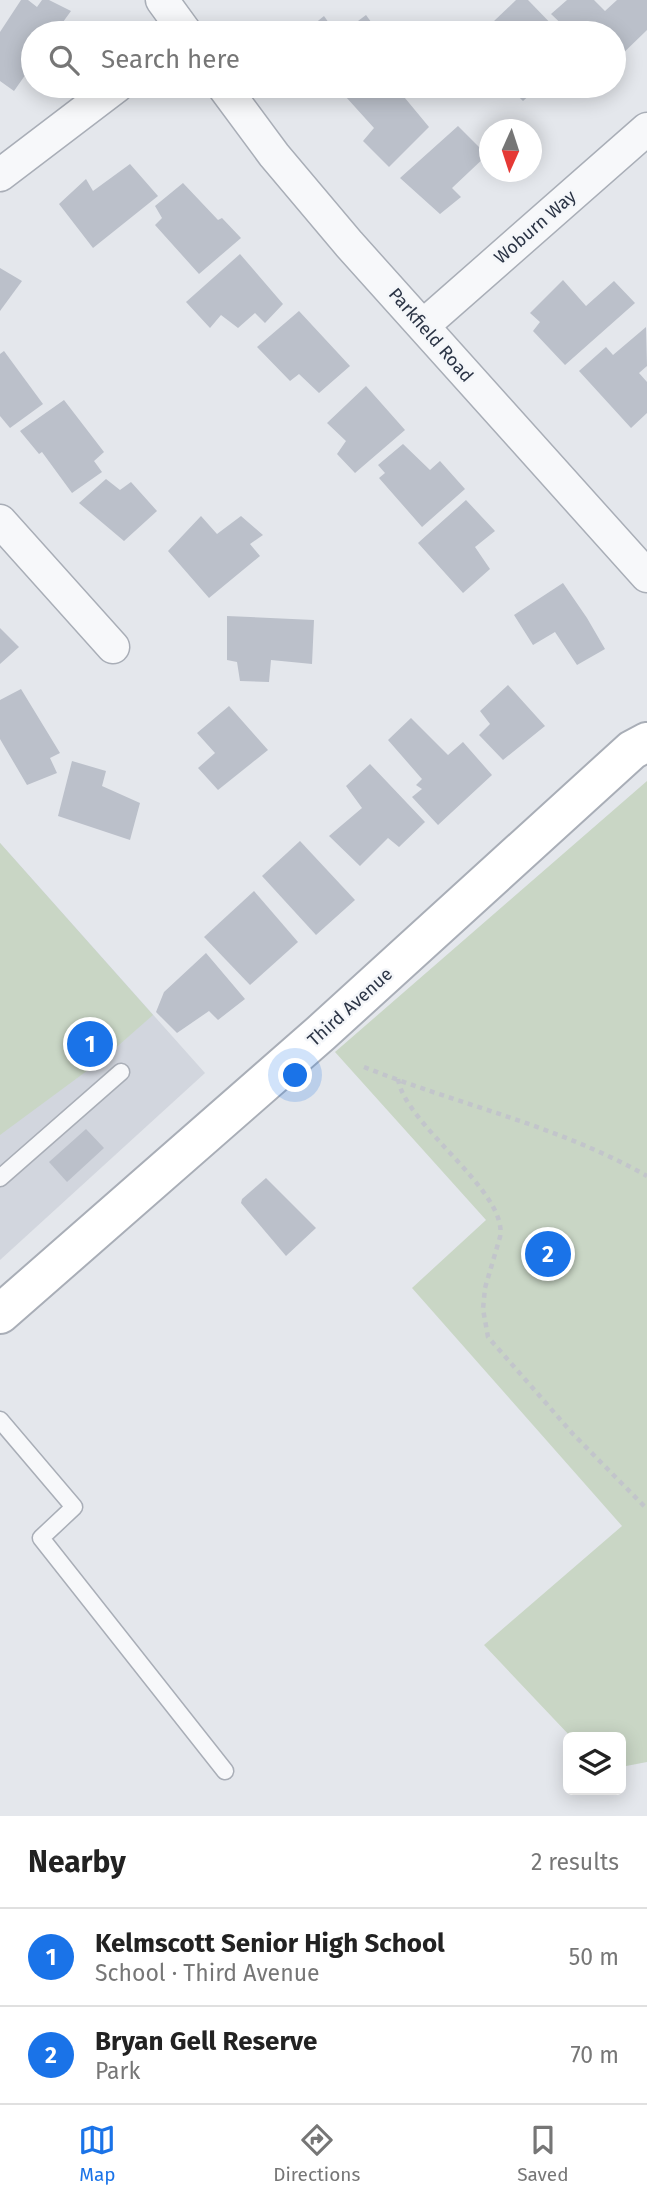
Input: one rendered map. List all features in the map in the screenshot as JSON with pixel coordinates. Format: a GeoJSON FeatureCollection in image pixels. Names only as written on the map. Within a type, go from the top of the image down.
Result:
{"type":"FeatureCollection","features":[{"type":"Feature","properties":{"kind":"main road","name":"Third Avenue"},"geometry":{"type":"LineString","coordinates":[[0,1314],[321,1033],[642,737]]}},
{"type":"Feature","properties":{"kind":"street"},"geometry":{"type":"LineString","coordinates":[[162,0],[177,21]]}},
{"type":"Feature","properties":{"kind":"street"},"geometry":{"type":"LineString","coordinates":[[0,176],[101,98]]}},
{"type":"Feature","properties":{"kind":"street","name":"Parkfield Road"},"geometry":{"type":"LineString","coordinates":[[232,98],[274,155],[349,244],[647,576]]}},
{"type":"Feature","properties":{"kind":"street","name":"Woburn Way"},"geometry":{"type":"LineString","coordinates":[[424,325],[647,129]]}},
{"type":"Feature","properties":{"kind":"street"},"geometry":{"type":"LineString","coordinates":[[0,521],[113,647]]}},
{"type":"Feature","properties":{"kind":"lane"},"geometry":{"type":"LineString","coordinates":[[0,1178],[121,1072]]}},
{"type":"Feature","properties":{"kind":"lane"},"geometry":{"type":"LineString","coordinates":[[0,1420],[74,1507],[41,1538],[225,1771]]}},
{"type":"Feature","properties":{"kind":"path"},"geometry":{"type":"LineString","coordinates":[[364,1067],[565,1136],[603,1152],[647,1176]]}},
{"type":"Feature","properties":{"kind":"path"},"geometry":{"type":"LineString","coordinates":[[398,1079],[399,1088],[415,1111],[470,1176],[500,1221],[500,1237],[485,1288],[483,1309],[488,1337],[573,1434],[647,1509]]}},
{"type":"Feature","properties":{"kind":"shaded area"},"geometry":{"type":"Polygon","coordinates":[[[0,843],[205,1073],[0,1260],[0,843]]]}},
{"type":"Feature","properties":{"kind":"green space"},"geometry":{"type":"Polygon","coordinates":[[[647,781],[647,1762],[626,1766],[626,1732],[566,1732],[484,1645],[622,1526],[412,1288],[486,1220],[335,1052],[647,781]]]}},
{"type":"Feature","properties":{"kind":"green space"},"geometry":{"type":"Polygon","coordinates":[[[0,843],[153,1015],[103,1059],[0,1135],[0,843]]]}},
{"type":"Feature","properties":{"kind":"building"},"geometry":{"type":"Polygon","coordinates":[[[21,0],[28,0],[37,7],[42,0],[49,0],[71,11],[64,21],[21,21],[21,81],[14,91],[0,81],[0,32],[21,0]]]}},
{"type":"Feature","properties":{"kind":"building"},"geometry":{"type":"Polygon","coordinates":[[[516,0],[528,0],[548,21],[494,21],[516,0]]]}},
{"type":"Feature","properties":{"kind":"building"},"geometry":{"type":"Polygon","coordinates":[[[567,0],[594,0],[605,11],[617,0],[647,0],[647,30],[626,50],[626,21],[558,21],[551,14],[567,0]]]}},
{"type":"Feature","properties":{"kind":"building"},"geometry":{"type":"Polygon","coordinates":[[[366,15],[370,21],[358,21],[366,15]]]}},
{"type":"Feature","properties":{"kind":"building"},"geometry":{"type":"Polygon","coordinates":[[[347,98],[405,98],[429,127],[389,167],[363,141],[374,128],[347,98]]]}},
{"type":"Feature","properties":{"kind":"building"},"geometry":{"type":"Polygon","coordinates":[[[458,126],[479,147],[479,163],[452,188],[461,197],[440,214],[400,178],[458,126]]]}},
{"type":"Feature","properties":{"kind":"building"},"geometry":{"type":"Polygon","coordinates":[[[130,164],[158,196],[93,248],[59,204],[86,179],[93,191],[130,164]]]}},
{"type":"Feature","properties":{"kind":"building"},"geometry":{"type":"Polygon","coordinates":[[[183,183],[218,220],[222,218],[241,238],[199,274],[155,225],[162,218],[155,206],[183,183]]]}},
{"type":"Feature","properties":{"kind":"building"},"geometry":{"type":"Polygon","coordinates":[[[240,254],[283,304],[265,323],[255,313],[238,328],[221,315],[210,328],[186,302],[240,254]]]}},
{"type":"Feature","properties":{"kind":"building"},"geometry":{"type":"Polygon","coordinates":[[[0,268],[22,281],[0,311],[0,268]]]}},
{"type":"Feature","properties":{"kind":"building"},"geometry":{"type":"Polygon","coordinates":[[[563,280],[586,306],[614,281],[635,303],[565,365],[533,331],[540,322],[530,313],[563,280]]]}},
{"type":"Feature","properties":{"kind":"building"},"geometry":{"type":"Polygon","coordinates":[[[299,311],[350,366],[319,393],[299,374],[290,381],[257,347],[299,311]]]}},
{"type":"Feature","properties":{"kind":"building"},"geometry":{"type":"Polygon","coordinates":[[[646,327],[647,366],[639,373],[647,382],[647,413],[631,428],[579,371],[606,347],[613,355],[646,327]]]}},
{"type":"Feature","properties":{"kind":"building"},"geometry":{"type":"Polygon","coordinates":[[[4,351],[43,404],[10,428],[0,416],[0,354],[4,351]]]}},
{"type":"Feature","properties":{"kind":"building"},"geometry":{"type":"Polygon","coordinates":[[[366,386],[405,430],[355,473],[337,454],[346,441],[327,423],[366,386]]]}},
{"type":"Feature","properties":{"kind":"building"},"geometry":{"type":"Polygon","coordinates":[[[64,400],[104,452],[94,461],[102,472],[72,493],[42,452],[39,454],[20,431],[64,400]]]}},
{"type":"Feature","properties":{"kind":"building"},"geometry":{"type":"Polygon","coordinates":[[[403,444],[430,470],[440,461],[465,489],[422,527],[379,478],[385,473],[378,465],[403,444]]]}},
{"type":"Feature","properties":{"kind":"building"},"geometry":{"type":"Polygon","coordinates":[[[106,479],[120,490],[131,482],[157,511],[124,541],[79,503],[106,479]]]}},
{"type":"Feature","properties":{"kind":"building"},"geometry":{"type":"Polygon","coordinates":[[[466,500],[495,531],[475,547],[490,569],[463,593],[418,543],[466,500]]]}},
{"type":"Feature","properties":{"kind":"building"},"geometry":{"type":"Polygon","coordinates":[[[201,516],[217,534],[241,516],[263,535],[250,544],[260,556],[209,598],[168,551],[201,516]]]}},
{"type":"Feature","properties":{"kind":"building"},"geometry":{"type":"Polygon","coordinates":[[[563,583],[605,649],[577,665],[555,632],[533,645],[514,615],[563,583]]]}},
{"type":"Feature","properties":{"kind":"building"},"geometry":{"type":"Polygon","coordinates":[[[227,616],[314,620],[312,664],[271,660],[269,682],[240,681],[237,662],[227,660],[227,616]]]}},
{"type":"Feature","properties":{"kind":"building"},"geometry":{"type":"Polygon","coordinates":[[[0,628],[19,647],[0,664],[0,628]]]}},
{"type":"Feature","properties":{"kind":"building"},"geometry":{"type":"Polygon","coordinates":[[[508,685],[545,726],[503,760],[479,735],[490,724],[480,711],[508,685]]]}},
{"type":"Feature","properties":{"kind":"building"},"geometry":{"type":"Polygon","coordinates":[[[21,689],[60,753],[50,758],[57,773],[27,785],[0,739],[0,700],[21,689]]]}},
{"type":"Feature","properties":{"kind":"building"},"geometry":{"type":"Polygon","coordinates":[[[229,706],[268,750],[218,790],[198,768],[215,753],[197,733],[229,706]]]}},
{"type":"Feature","properties":{"kind":"building"},"geometry":{"type":"Polygon","coordinates":[[[411,718],[448,755],[463,742],[492,775],[438,825],[412,797],[422,789],[416,785],[422,779],[388,740],[411,718]]]}},
{"type":"Feature","properties":{"kind":"building"},"geometry":{"type":"Polygon","coordinates":[[[72,761],[106,771],[102,786],[140,803],[130,840],[58,816],[72,761]]]}},
{"type":"Feature","properties":{"kind":"building"},"geometry":{"type":"Polygon","coordinates":[[[370,764],[425,822],[399,847],[388,838],[360,866],[329,836],[362,808],[346,786],[370,764]]]}},
{"type":"Feature","properties":{"kind":"building"},"geometry":{"type":"Polygon","coordinates":[[[300,841],[355,900],[316,935],[262,876],[300,841]]]}},
{"type":"Feature","properties":{"kind":"building"},"geometry":{"type":"Polygon","coordinates":[[[254,891],[298,942],[250,985],[204,937],[254,891]]]}},
{"type":"Feature","properties":{"kind":"building"},"geometry":{"type":"Polygon","coordinates":[[[206,953],[245,999],[218,1020],[209,1011],[177,1033],[156,1012],[164,992],[206,953]]]}},
{"type":"Feature","properties":{"kind":"building"},"geometry":{"type":"Polygon","coordinates":[[[86,1129],[104,1148],[67,1182],[49,1162],[86,1129]]]}},
{"type":"Feature","properties":{"kind":"building"},"geometry":{"type":"Polygon","coordinates":[[[266,1178],[316,1228],[286,1256],[241,1203],[242,1199],[266,1178]]]}},
{"type":"Feature","properties":{"kind":"place","name":"Kelmscott Senior High School"},"geometry":{"type":"Point","coordinates":[90,1044]}},
{"type":"Feature","properties":{"kind":"place","name":"Bryan Gell Reserve"},"geometry":{"type":"Point","coordinates":[548,1254]}}]}
